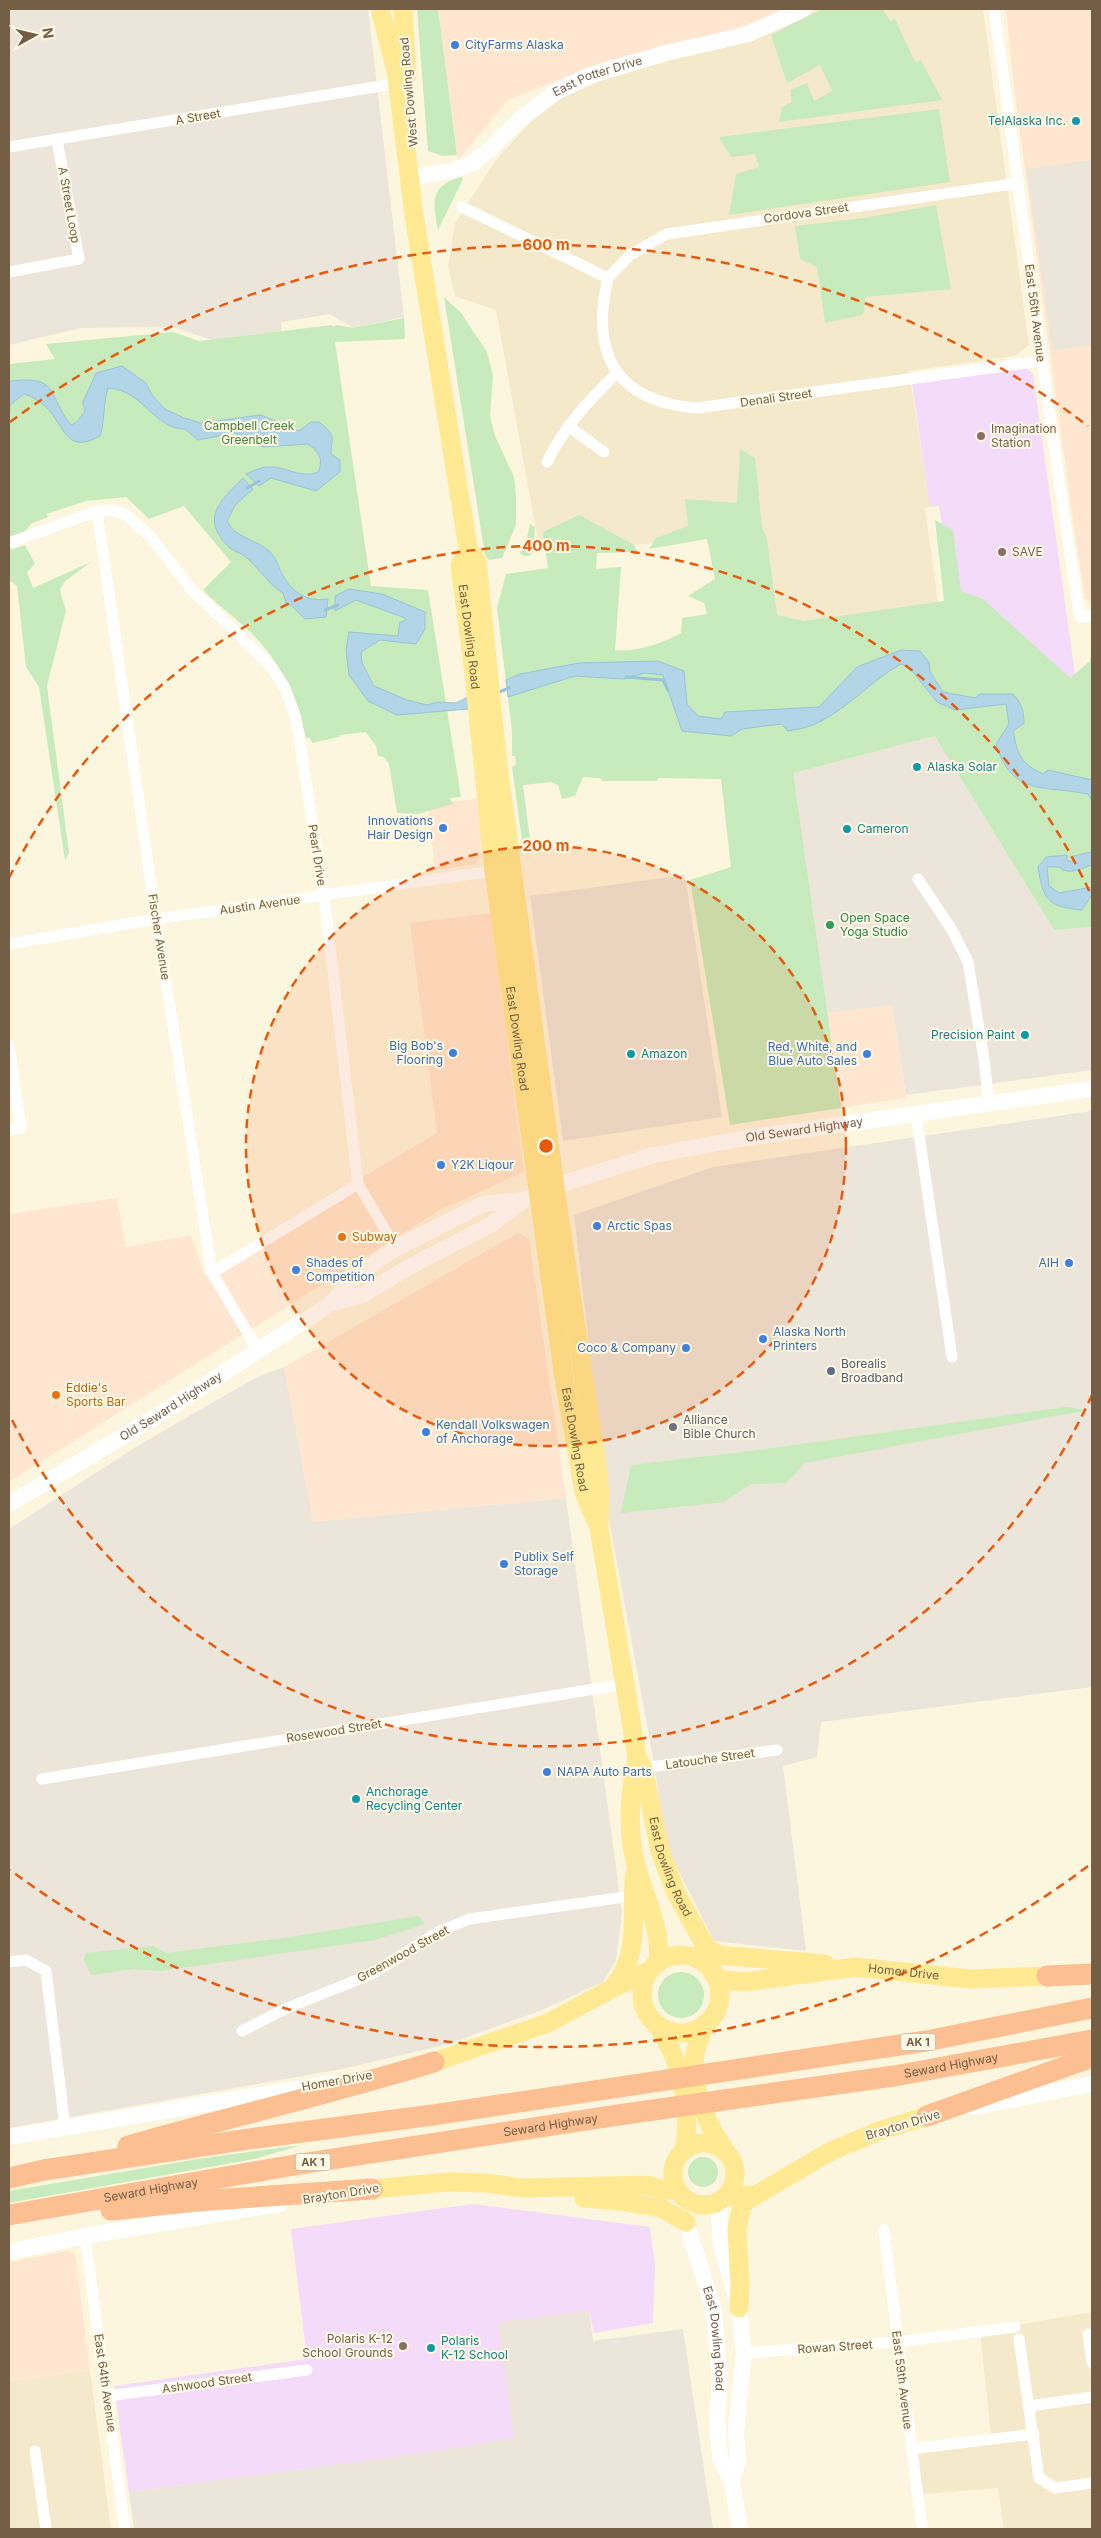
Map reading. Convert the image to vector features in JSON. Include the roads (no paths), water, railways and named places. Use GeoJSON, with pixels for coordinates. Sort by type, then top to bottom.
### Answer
{"type":"FeatureCollection","features":[{"type":"Feature","properties":{"kind":"highway"},"geometry":{"type":"LineString","coordinates":[[1047,1976],[1092,1974]]}},
{"type":"Feature","properties":{"kind":"highway","name":"AK 1"},"geometry":{"type":"LineString","coordinates":[[9,2178],[44,2170],[926,2041],[1092,2008]]}},
{"type":"Feature","properties":{"kind":"highway","name":"Seward Highway"},"geometry":{"type":"LineString","coordinates":[[9,2215],[300,2164],[618,2115],[894,2076],[1092,2040]]}},
{"type":"Feature","properties":{"kind":"highway"},"geometry":{"type":"LineString","coordinates":[[927,2116],[1092,2057]]}},
{"type":"Feature","properties":{"kind":"highway"},"geometry":{"type":"LineString","coordinates":[[44,2170],[434,2062]]}},
{"type":"Feature","properties":{"kind":"highway"},"geometry":{"type":"LineString","coordinates":[[9,2221],[197,2201],[372,2189]]}},
{"type":"Feature","properties":{"kind":"main road","name":"West Dowling Road"},"geometry":{"type":"LineString","coordinates":[[403,9],[416,160],[410,178]]}},
{"type":"Feature","properties":{"kind":"main road","name":"East Potter Drive"},"geometry":{"type":"LineString","coordinates":[[410,178],[454,170],[473,163],[519,120],[556,92],[588,76],[649,58],[749,34],[804,9]]}},
{"type":"Feature","properties":{"kind":"main road","name":"West Dowling Road"},"geometry":{"type":"LineString","coordinates":[[386,10],[387,84],[396,161],[410,178]]}},
{"type":"Feature","properties":{"kind":"main road"},"geometry":{"type":"LineString","coordinates":[[386,10],[404,37]]}},
{"type":"Feature","properties":{"kind":"main road","name":"East Dowling Road"},"geometry":{"type":"LineString","coordinates":[[386,10],[436,358],[468,548],[478,562],[480,663],[539,1193],[597,1464],[600,1490],[599,1528],[640,1763],[660,1851],[677,1895],[706,1947],[714,1976]]}},
{"type":"Feature","properties":{"kind":"main road","name":"Old Seward Highway"},"geometry":{"type":"LineString","coordinates":[[9,1504],[154,1418],[330,1304],[356,1276],[396,1248],[483,1204],[539,1193],[654,1155],[746,1138],[1092,1089]]}},
{"type":"Feature","properties":{"kind":"main road","name":"Old Seward Highway"},"geometry":{"type":"LineString","coordinates":[[330,1304],[365,1294],[414,1264],[492,1224],[539,1193]]}},
{"type":"Feature","properties":{"kind":"main road","name":"East Dowling Road"},"geometry":{"type":"LineString","coordinates":[[640,1763],[633,1776],[630,1815],[636,1866],[660,1941],[653,1967]]}},
{"type":"Feature","properties":{"kind":"main road"},"geometry":{"type":"LineString","coordinates":[[612,1988],[626,1969],[632,1951],[632,1896],[636,1866]]}},
{"type":"Feature","properties":{"kind":"main road"},"geometry":{"type":"LineString","coordinates":[[706,1947],[718,1955],[732,1957],[856,1966]]}},
{"type":"Feature","properties":{"kind":"main road"},"geometry":{"type":"LineString","coordinates":[[684,2150],[688,2132],[680,2073],[668,2041],[644,2007],[642,1995],[643,1983],[653,1967],[675,1956],[694,1958],[704,1964],[714,1976],[719,1995],[718,2005],[706,2023],[697,2043],[694,2061],[697,2087],[704,2114],[716,2137],[731,2159],[735,2178],[724,2198],[710,2205],[699,2206],[679,2194],[672,2173],[674,2164],[684,2150],[692,2145],[709,2143],[725,2151],[731,2159]]}},
{"type":"Feature","properties":{"kind":"main road","name":"Homer Drive"},"geometry":{"type":"LineString","coordinates":[[714,1976],[744,1982],[856,1966],[970,1979],[1047,1976],[1092,1967]]}},
{"type":"Feature","properties":{"kind":"main road","name":"Homer Drive"},"geometry":{"type":"LineString","coordinates":[[9,2138],[371,2076],[434,2062],[548,2023],[653,1967]]}},
{"type":"Feature","properties":{"kind":"main road"},"geometry":{"type":"LineString","coordinates":[[658,2026],[667,2031],[688,2032],[706,2023]]}},
{"type":"Feature","properties":{"kind":"main road","name":"Brayton Drive"},"geometry":{"type":"LineString","coordinates":[[724,2198],[756,2195],[832,2151],[879,2131],[927,2116],[1092,2084]]}},
{"type":"Feature","properties":{"kind":"main road","name":"Brayton Drive"},"geometry":{"type":"LineString","coordinates":[[9,2252],[85,2236],[372,2189],[448,2182],[486,2183],[524,2188],[586,2188],[626,2184],[648,2185],[679,2194]]}},
{"type":"Feature","properties":{"kind":"main road"},"geometry":{"type":"LineString","coordinates":[[524,2188],[576,2198],[620,2201],[661,2208],[686,2222]]}},
{"type":"Feature","properties":{"kind":"main road","name":"East Dowling Road"},"geometry":{"type":"LineString","coordinates":[[679,2194],[714,2310],[720,2380],[717,2421],[720,2458],[732,2482],[740,2529]]}},
{"type":"Feature","properties":{"kind":"main road"},"geometry":{"type":"LineString","coordinates":[[739,2308],[740,2284],[737,2230],[742,2204],[756,2195]]}},
{"type":"Feature","properties":{"kind":"main road","name":"East Dowling Road"},"geometry":{"type":"LineString","coordinates":[[724,2198],[719,2215],[720,2241],[739,2308],[744,2353],[736,2431],[738,2460],[732,2482]]}},
{"type":"Feature","properties":{"kind":"street","name":"East 56th Avenue"},"geometry":{"type":"LineString","coordinates":[[994,9],[1019,183],[1041,361],[1086,617]]}},
{"type":"Feature","properties":{"kind":"street","name":"A Street"},"geometry":{"type":"LineString","coordinates":[[9,147],[387,84]]}},
{"type":"Feature","properties":{"kind":"street","name":"A Street Loop"},"geometry":{"type":"LineString","coordinates":[[9,272],[79,259],[58,140]]}},
{"type":"Feature","properties":{"kind":"street","name":"Cordova Street"},"geometry":{"type":"LineString","coordinates":[[608,278],[630,256],[667,234],[1019,183]]}},
{"type":"Feature","properties":{"kind":"street"},"geometry":{"type":"LineString","coordinates":[[462,207],[608,278]]}},
{"type":"Feature","properties":{"kind":"street","name":"Denali Street"},"geometry":{"type":"LineString","coordinates":[[608,278],[602,304],[602,330],[605,352],[618,373],[637,390],[655,401],[675,406],[697,408],[1041,361]]}},
{"type":"Feature","properties":{"kind":"street"},"geometry":{"type":"LineString","coordinates":[[547,462],[557,440],[568,426],[593,396],[618,373]]}},
{"type":"Feature","properties":{"kind":"street"},"geometry":{"type":"LineString","coordinates":[[568,426],[604,452]]}},
{"type":"Feature","properties":{"kind":"street","name":"Pearl Drive"},"geometry":{"type":"LineString","coordinates":[[97,511],[112,510],[126,514],[150,536],[191,589],[271,666],[285,688],[296,718],[324,896],[358,1184],[396,1248]]}},
{"type":"Feature","properties":{"kind":"street"},"geometry":{"type":"LineString","coordinates":[[9,543],[97,511]]}},
{"type":"Feature","properties":{"kind":"street","name":"Fischer Avenue"},"geometry":{"type":"LineString","coordinates":[[97,511],[156,919],[212,1273],[258,1350]]}},
{"type":"Feature","properties":{"kind":"street","name":"Austin Avenue"},"geometry":{"type":"LineString","coordinates":[[9,944],[156,919],[503,870]]}},
{"type":"Feature","properties":{"kind":"street"},"geometry":{"type":"LineString","coordinates":[[918,879],[952,930],[968,962],[983,1051],[989,1103]]}},
{"type":"Feature","properties":{"kind":"street"},"geometry":{"type":"LineString","coordinates":[[9,1046],[21,1128],[9,1130]]}},
{"type":"Feature","properties":{"kind":"street"},"geometry":{"type":"LineString","coordinates":[[916,1114],[952,1357]]}},
{"type":"Feature","properties":{"kind":"street"},"geometry":{"type":"LineString","coordinates":[[212,1273],[358,1184]]}},
{"type":"Feature","properties":{"kind":"street","name":"Rosewood Street"},"geometry":{"type":"LineString","coordinates":[[42,1779],[626,1684]]}},
{"type":"Feature","properties":{"kind":"street","name":"Latouche Street"},"geometry":{"type":"LineString","coordinates":[[640,1763],[776,1750]]}},
{"type":"Feature","properties":{"kind":"street","name":"Greenwood Street"},"geometry":{"type":"LineString","coordinates":[[242,2031],[287,2008],[372,1974],[440,1931],[469,1919],[632,1896]]}},
{"type":"Feature","properties":{"kind":"street"},"geometry":{"type":"LineString","coordinates":[[9,1962],[26,1960],[46,1972],[65,2127]]}},
{"type":"Feature","properties":{"kind":"street","name":"East 59th Avenue"},"geometry":{"type":"LineString","coordinates":[[884,2230],[922,2529]]}},
{"type":"Feature","properties":{"kind":"street","name":"East 64th Avenue"},"geometry":{"type":"LineString","coordinates":[[85,2236],[125,2529]]}},
{"type":"Feature","properties":{"kind":"street","name":"Rowan Street"},"geometry":{"type":"LineString","coordinates":[[744,2353],[897,2342],[1015,2327]]}},
{"type":"Feature","properties":{"kind":"street"},"geometry":{"type":"LineString","coordinates":[[1088,2334],[1092,2363]]}},
{"type":"Feature","properties":{"kind":"street"},"geometry":{"type":"LineString","coordinates":[[1019,2339],[1039,2478],[1055,2488],[1092,2483]]}},
{"type":"Feature","properties":{"kind":"street","name":"Ashwood Street"},"geometry":{"type":"LineString","coordinates":[[107,2396],[307,2370]]}},
{"type":"Feature","properties":{"kind":"street"},"geometry":{"type":"LineString","coordinates":[[1030,2406],[1092,2397]]}},
{"type":"Feature","properties":{"kind":"street"},"geometry":{"type":"LineString","coordinates":[[911,2449],[1034,2434]]}},
{"type":"Feature","properties":{"kind":"street"},"geometry":{"type":"LineString","coordinates":[[35,2451],[46,2529]]}},
{"type":"Feature","properties":{"kind":"water"},"geometry":{"type":"Polygon","coordinates":[[[122,366],[146,383],[152,395],[165,409],[184,418],[201,423],[261,415],[299,431],[311,422],[319,422],[331,433],[331,454],[340,460],[340,472],[316,491],[271,478],[259,486],[246,474],[267,467],[312,474],[318,472],[320,467],[319,456],[308,444],[263,447],[245,436],[234,433],[198,440],[185,429],[174,427],[156,417],[131,395],[120,390],[108,388],[100,436],[89,441],[80,442],[73,440],[42,403],[24,394],[10,405],[9,421],[9,383],[11,381],[27,380],[45,384],[71,425],[77,422],[85,411],[83,402],[96,373],[122,366]]]}},
{"type":"Feature","properties":{"kind":"water"},"geometry":{"type":"Polygon","coordinates":[[[243,478],[253,489],[235,505],[227,521],[230,527],[270,552],[289,585],[298,593],[309,598],[328,599],[326,617],[305,619],[292,606],[286,603],[283,593],[252,562],[230,548],[221,538],[214,519],[216,511],[227,495],[243,478]]]}},
{"type":"Feature","properties":{"kind":"water"},"geometry":{"type":"Polygon","coordinates":[[[349,589],[382,594],[425,612],[425,629],[416,644],[380,640],[361,652],[362,663],[374,686],[407,700],[427,705],[438,702],[456,703],[468,697],[468,709],[397,715],[368,701],[349,675],[346,650],[349,632],[398,636],[400,622],[405,621],[405,618],[356,600],[335,611],[335,596],[349,589]]]}},
{"type":"Feature","properties":{"kind":"water"},"geometry":{"type":"Polygon","coordinates":[[[901,650],[920,651],[929,662],[930,672],[943,692],[975,698],[980,694],[1013,694],[1023,710],[1024,723],[1013,731],[1021,757],[1029,766],[1043,774],[1048,770],[1092,780],[1092,801],[1088,794],[1032,786],[1021,781],[1011,773],[1003,761],[996,744],[1009,724],[1006,704],[955,710],[937,702],[909,667],[901,664],[890,670],[831,715],[813,725],[788,731],[781,724],[742,729],[731,736],[682,731],[663,675],[645,673],[623,679],[575,676],[508,697],[506,680],[520,674],[579,663],[658,661],[684,671],[687,704],[698,716],[721,719],[725,712],[819,707],[857,667],[901,650]]]}},
{"type":"Feature","properties":{"kind":"water"},"geometry":{"type":"Polygon","coordinates":[[[1092,848],[1092,865],[1071,871],[1063,870],[1059,867],[1047,867],[1049,886],[1059,893],[1092,887],[1092,895],[1082,910],[1055,904],[1045,895],[1038,867],[1046,857],[1067,855],[1067,861],[1072,861],[1074,856],[1091,852],[1092,848]]]}},
{"type":"Feature","properties":{"kind":"waterway"},"geometry":{"type":"LineString","coordinates":[[247,488],[259,481]]}},
{"type":"Feature","properties":{"kind":"waterway"},"geometry":{"type":"LineString","coordinates":[[325,610],[338,605]]}},
{"type":"Feature","properties":{"kind":"waterway"},"geometry":{"type":"LineString","coordinates":[[626,677],[663,680],[668,690]]}},
{"type":"Feature","properties":{"kind":"waterway"},"geometry":{"type":"LineString","coordinates":[[497,693],[509,688]]}},
{"type":"Feature","properties":{"kind":"place","name":"CityFarms Alaska"},"geometry":{"type":"Point","coordinates":[455,45]}},
{"type":"Feature","properties":{"kind":"place","name":"TelAlaska Inc."},"geometry":{"type":"Point","coordinates":[1076,121]}},
{"type":"Feature","properties":{"kind":"place","name":"Imagination Station"},"geometry":{"type":"Point","coordinates":[981,436]}},
{"type":"Feature","properties":{"kind":"place","name":"SAVE"},"geometry":{"type":"Point","coordinates":[1002,552]}},
{"type":"Feature","properties":{"kind":"place","name":"Alaska Solar"},"geometry":{"type":"Point","coordinates":[917,767]}},
{"type":"Feature","properties":{"kind":"place","name":"Innovations Hair Design"},"geometry":{"type":"Point","coordinates":[443,828]}},
{"type":"Feature","properties":{"kind":"place","name":"Cameron"},"geometry":{"type":"Point","coordinates":[847,829]}},
{"type":"Feature","properties":{"kind":"place","name":"Open Space Yoga Studio"},"geometry":{"type":"Point","coordinates":[830,925]}},
{"type":"Feature","properties":{"kind":"place","name":"Precision Paint"},"geometry":{"type":"Point","coordinates":[1025,1035]}},
{"type":"Feature","properties":{"kind":"place","name":"Big Bob's Flooring"},"geometry":{"type":"Point","coordinates":[453,1053]}},
{"type":"Feature","properties":{"kind":"place","name":"Amazon"},"geometry":{"type":"Point","coordinates":[631,1054]}},
{"type":"Feature","properties":{"kind":"place","name":"Red, White, and Blue Auto Sales"},"geometry":{"type":"Point","coordinates":[867,1054]}},
{"type":"Feature","properties":{"kind":"place","name":"Y2K Liqour"},"geometry":{"type":"Point","coordinates":[441,1165]}},
{"type":"Feature","properties":{"kind":"place","name":"Arctic Spas"},"geometry":{"type":"Point","coordinates":[597,1226]}},
{"type":"Feature","properties":{"kind":"place","name":"Subway"},"geometry":{"type":"Point","coordinates":[342,1237]}},
{"type":"Feature","properties":{"kind":"place","name":"AIH"},"geometry":{"type":"Point","coordinates":[1069,1263]}},
{"type":"Feature","properties":{"kind":"place","name":"Shades of Competition"},"geometry":{"type":"Point","coordinates":[296,1270]}},
{"type":"Feature","properties":{"kind":"place","name":"Alaska North Printers"},"geometry":{"type":"Point","coordinates":[763,1339]}},
{"type":"Feature","properties":{"kind":"place","name":"Coco & Company"},"geometry":{"type":"Point","coordinates":[686,1348]}},
{"type":"Feature","properties":{"kind":"place","name":"Borealis Broadband"},"geometry":{"type":"Point","coordinates":[831,1371]}},
{"type":"Feature","properties":{"kind":"place","name":"Eddie's Sports Bar"},"geometry":{"type":"Point","coordinates":[56,1395]}},
{"type":"Feature","properties":{"kind":"place","name":"Alliance Bible Church"},"geometry":{"type":"Point","coordinates":[673,1427]}},
{"type":"Feature","properties":{"kind":"place","name":"Kendall Volkswagen of Anchorage"},"geometry":{"type":"Point","coordinates":[426,1432]}},
{"type":"Feature","properties":{"kind":"place","name":"Publix Self Storage"},"geometry":{"type":"Point","coordinates":[504,1564]}},
{"type":"Feature","properties":{"kind":"place","name":"NAPA Auto Parts"},"geometry":{"type":"Point","coordinates":[547,1772]}},
{"type":"Feature","properties":{"kind":"place","name":"Anchorage Recycling Center"},"geometry":{"type":"Point","coordinates":[356,1799]}},
{"type":"Feature","properties":{"kind":"place","name":"Polaris K-12 School Grounds"},"geometry":{"type":"Point","coordinates":[403,2346]}},
{"type":"Feature","properties":{"kind":"place","name":"Polaris K-12 School"},"geometry":{"type":"Point","coordinates":[431,2348]}},
{"type":"Feature","properties":{"kind":"park label","name":"Campbell Creek Greenbelt"},"geometry":{"type":"Point","coordinates":[249,433]}}]}
